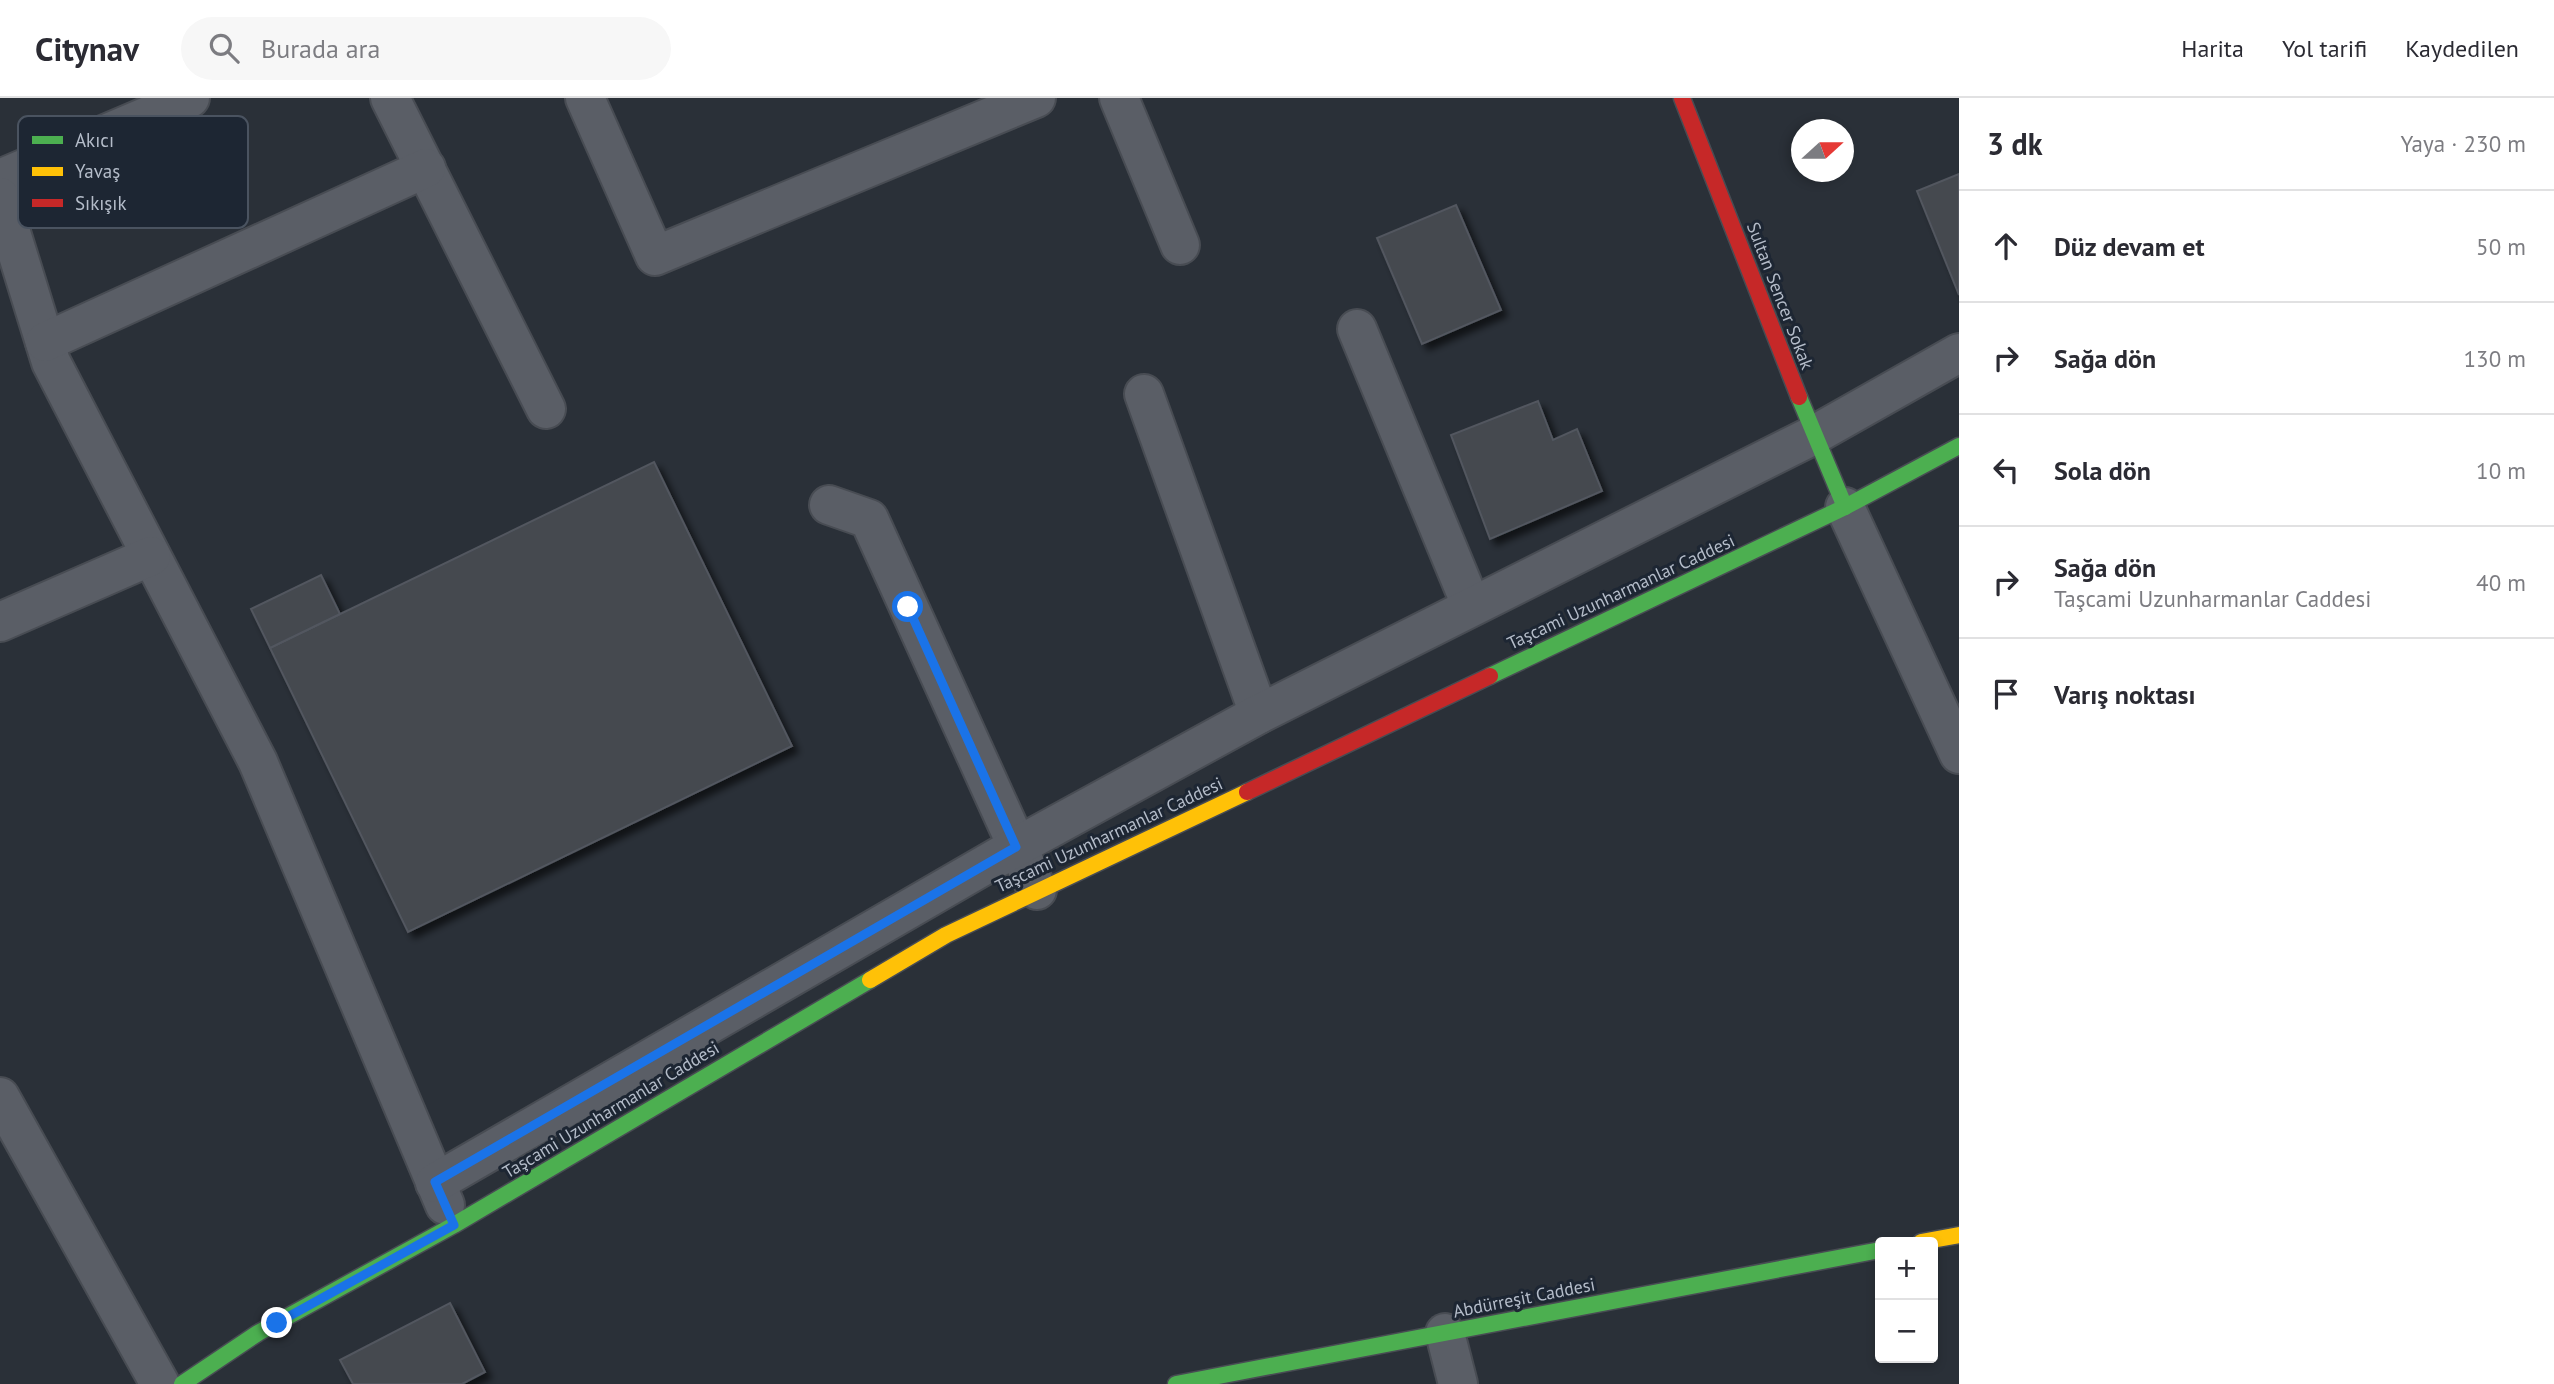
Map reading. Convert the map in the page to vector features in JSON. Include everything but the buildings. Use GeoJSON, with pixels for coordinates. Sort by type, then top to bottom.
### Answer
{"type":"FeatureCollection","features":[{"type":"Feature","properties":{"kind":"main road","name":"Sultan Sencer Sokak"},"geometry":{"type":"LineString","coordinates":[[1682,98],[1814,435],[1845,507]]}},
{"type":"Feature","properties":{"kind":"main road","name":"Taşcami Uzunharmanlar Caddesi"},"geometry":{"type":"LineString","coordinates":[[182,1384],[258,1333],[303,1311],[454,1225],[904,958],[1037,890],[1845,507],[1959,446]]}},
{"type":"Feature","properties":{"kind":"main road"},"geometry":{"type":"LineString","coordinates":[[1938,1239],[1959,1235]]}},
{"type":"Feature","properties":{"kind":"main road","name":"Abdürreşit Caddesi"},"geometry":{"type":"LineString","coordinates":[[1176,1384],[1875,1251]]}},
{"type":"Feature","properties":{"kind":"main road","name":"Taşcami Uzunharmanlar Caddesi"},"geometry":{"type":"LineString","coordinates":[[255,1355],[303,1311]]}},
{"type":"Feature","properties":{"kind":"street"},"geometry":{"type":"LineString","coordinates":[[148,116],[190,98]]}},
{"type":"Feature","properties":{"kind":"street"},"geometry":{"type":"LineString","coordinates":[[390,98],[546,409]]}},
{"type":"Feature","properties":{"kind":"street"},"geometry":{"type":"LineString","coordinates":[[585,98],[655,256],[1036,98]]}},
{"type":"Feature","properties":{"kind":"street"},"geometry":{"type":"LineString","coordinates":[[1119,98],[1180,245]]}},
{"type":"Feature","properties":{"kind":"street"},"geometry":{"type":"LineString","coordinates":[[45,342],[426,168]]}},
{"type":"Feature","properties":{"kind":"street"},"geometry":{"type":"LineString","coordinates":[[0,179],[18,171]]}},
{"type":"Feature","properties":{"kind":"street"},"geometry":{"type":"LineString","coordinates":[[0,197],[51,362],[258,762],[454,1225]]}},
{"type":"Feature","properties":{"kind":"street"},"geometry":{"type":"LineString","coordinates":[[1357,329],[1471,605]]}},
{"type":"Feature","properties":{"kind":"street"},"geometry":{"type":"LineString","coordinates":[[435,1182],[1016,847],[1259,714],[1471,605],[1814,435],[1959,353]]}},
{"type":"Feature","properties":{"kind":"street"},"geometry":{"type":"LineString","coordinates":[[1144,394],[1259,714]]}},
{"type":"Feature","properties":{"kind":"street"},"geometry":{"type":"LineString","coordinates":[[829,505],[869,519],[1037,890]]}},
{"type":"Feature","properties":{"kind":"street"},"geometry":{"type":"LineString","coordinates":[[1845,507],[1959,754]]}},
{"type":"Feature","properties":{"kind":"street"},"geometry":{"type":"LineString","coordinates":[[0,622],[151,556]]}},
{"type":"Feature","properties":{"kind":"street"},"geometry":{"type":"LineString","coordinates":[[0,1097],[160,1384]]}},
{"type":"Feature","properties":{"kind":"street"},"geometry":{"type":"LineString","coordinates":[[1445,1333],[1458,1384]]}},
{"type":"Feature","properties":{"kind":"traffic: fast"},"geometry":{"type":"LineString","coordinates":[[1799,397],[1845,507]]}},
{"type":"Feature","properties":{"kind":"traffic: fast"},"geometry":{"type":"LineString","coordinates":[[1490,676],[1845,507],[1959,446]]}},
{"type":"Feature","properties":{"kind":"traffic: fast"},"geometry":{"type":"LineString","coordinates":[[182,1384],[258,1333],[454,1225],[870,980]]}},
{"type":"Feature","properties":{"kind":"traffic: fast"},"geometry":{"type":"LineString","coordinates":[[1176,1384],[1875,1251]]}},
{"type":"Feature","properties":{"kind":"traffic: slow"},"geometry":{"type":"LineString","coordinates":[[870,980],[946,935],[1247,792]]}},
{"type":"Feature","properties":{"kind":"traffic: slow"},"geometry":{"type":"LineString","coordinates":[[1938,1239],[1959,1235]]}},
{"type":"Feature","properties":{"kind":"traffic: jam"},"geometry":{"type":"LineString","coordinates":[[1682,98],[1799,397]]}},
{"type":"Feature","properties":{"kind":"traffic: jam"},"geometry":{"type":"LineString","coordinates":[[1247,792],[1490,676]]}},
{"type":"Feature","properties":{"kind":"route"},"geometry":{"type":"LineString","coordinates":[[277,1323],[454,1225],[435,1182],[1016,847],[908,607]]}}]}
